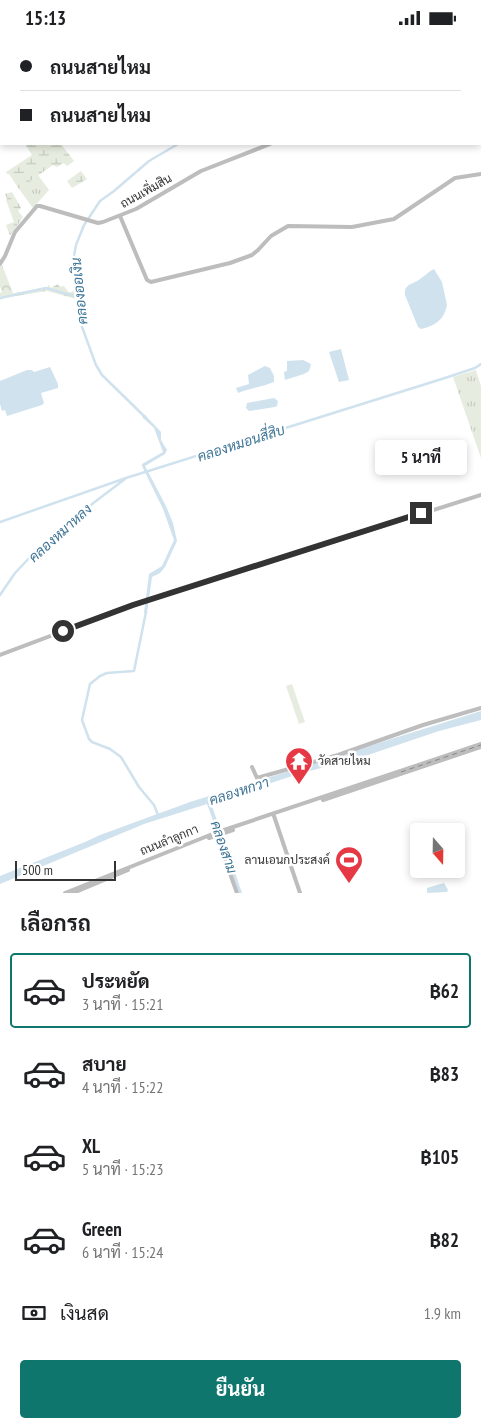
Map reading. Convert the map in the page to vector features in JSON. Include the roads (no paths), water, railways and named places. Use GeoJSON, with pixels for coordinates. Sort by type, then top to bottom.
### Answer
{"type":"FeatureCollection","features":[{"type":"Feature","properties":{"kind":"street","name":"ถนนเพิ่มสิน"},"geometry":{"type":"LineString","coordinates":[[0,264],[6,256],[15,232],[37,206],[98,223],[136,209],[201,171],[267,145]]}},
{"type":"Feature","properties":{"kind":"street"},"geometry":{"type":"LineString","coordinates":[[120,216],[147,280],[151,282],[230,263],[252,255],[271,236],[288,226],[352,227],[392,220],[456,178],[481,174]]}},
{"type":"Feature","properties":{"kind":"street"},"geometry":{"type":"LineString","coordinates":[[0,655],[150,599],[481,495]]}},
{"type":"Feature","properties":{"kind":"street"},"geometry":{"type":"LineString","coordinates":[[253,766],[257,778],[338,755],[423,725],[481,708]]}},
{"type":"Feature","properties":{"kind":"street","name":"ถนนลำลูกกา"},"geometry":{"type":"LineString","coordinates":[[65,893],[223,832],[481,745]]}},
{"type":"Feature","properties":{"kind":"street","name":"ถนนลำลูกกา"},"geometry":{"type":"LineString","coordinates":[[223,832],[305,804]]}},
{"type":"Feature","properties":{"kind":"street"},"geometry":{"type":"LineString","coordinates":[[274,816],[300,893]]}},
{"type":"Feature","properties":{"kind":"street"},"geometry":{"type":"LineString","coordinates":[[215,835],[237,893]]}},
{"type":"Feature","properties":{"kind":"street","name":"ถนนลำลูกกา"},"geometry":{"type":"LineString","coordinates":[[73,893],[93,883]]}},
{"type":"Feature","properties":{"kind":"water"},"geometry":{"type":"Polygon","coordinates":[[[434,269],[442,282],[447,305],[446,310],[438,321],[431,326],[421,329],[418,327],[405,295],[405,289],[434,269]]]}},
{"type":"Feature","properties":{"kind":"water"},"geometry":{"type":"Polygon","coordinates":[[[341,349],[349,380],[339,382],[329,352],[341,349]]]}},
{"type":"Feature","properties":{"kind":"water"},"geometry":{"type":"Polygon","coordinates":[[[303,360],[311,364],[309,371],[285,380],[284,372],[287,371],[287,361],[303,360]]]}},
{"type":"Feature","properties":{"kind":"water"},"geometry":{"type":"Polygon","coordinates":[[[265,366],[270,368],[274,376],[274,382],[238,393],[236,388],[249,384],[248,375],[265,366]]]}},
{"type":"Feature","properties":{"kind":"water"},"geometry":{"type":"Polygon","coordinates":[[[50,367],[58,388],[41,393],[44,403],[42,405],[7,416],[5,410],[2,411],[0,404],[0,381],[27,370],[34,372],[50,367]]]}},
{"type":"Feature","properties":{"kind":"water"},"geometry":{"type":"Polygon","coordinates":[[[274,398],[278,401],[275,407],[249,411],[246,408],[247,403],[274,398]]]}},
{"type":"Feature","properties":{"kind":"water"},"geometry":{"type":"Polygon","coordinates":[[[145,415],[161,432],[161,440],[167,450],[165,454],[145,466],[166,506],[173,523],[177,541],[165,567],[160,573],[152,577],[147,613],[144,613],[149,574],[162,566],[174,540],[163,509],[142,466],[142,464],[163,452],[154,428],[142,417],[145,415]]]}},
{"type":"Feature","properties":{"kind":"water"},"geometry":{"type":"Polygon","coordinates":[[[481,711],[481,720],[292,776],[211,803],[242,893],[239,893],[207,804],[144,824],[0,884],[0,876],[100,835],[190,802],[481,711]]]}},
{"type":"Feature","properties":{"kind":"water"},"geometry":{"type":"Polygon","coordinates":[[[444,883],[448,890],[447,892],[427,893],[427,888],[444,883]]]}},
{"type":"Feature","properties":{"kind":"waterway","name":"คลองออเงิน"},"geometry":{"type":"LineString","coordinates":[[145,417],[102,375],[96,365],[82,327],[75,282],[74,256],[84,225],[100,201],[149,161],[176,145]]}},
{"type":"Feature","properties":{"kind":"waterway"},"geometry":{"type":"LineString","coordinates":[[0,298],[46,288],[77,297]]}},
{"type":"Feature","properties":{"kind":"waterway","name":"คลองหมอนสี่สิบ"},"geometry":{"type":"LineString","coordinates":[[0,522],[126,478],[445,378],[475,368],[481,364]]}},
{"type":"Feature","properties":{"kind":"waterway","name":"คลองหมาหลง"},"geometry":{"type":"LineString","coordinates":[[0,595],[15,573],[34,553],[58,535],[75,517],[125,479]]}},
{"type":"Feature","properties":{"kind":"waterway"},"geometry":{"type":"LineString","coordinates":[[146,612],[134,671],[107,673],[90,684],[82,720],[92,742],[110,749],[121,757],[139,787],[154,805],[158,815]]}},
{"type":"Feature","properties":{"kind":"railway"},"geometry":{"type":"LineString","coordinates":[[401,772],[481,745]]}},
{"type":"Feature","properties":{"kind":"place","name":"วัดสายไหม"},"geometry":{"type":"Point","coordinates":[299,785]}},
{"type":"Feature","properties":{"kind":"place","name":"ลานเอนกประสงค์"},"geometry":{"type":"Point","coordinates":[349,884]}},
{"type":"Feature","properties":{"kind":"water label","name":"คลองหกวา"},"geometry":{"type":"Point","coordinates":[239,791]}},
{"type":"Feature","properties":{"kind":"water label","name":"คลองสาม"},"geometry":{"type":"Point","coordinates":[224,847]}}]}
